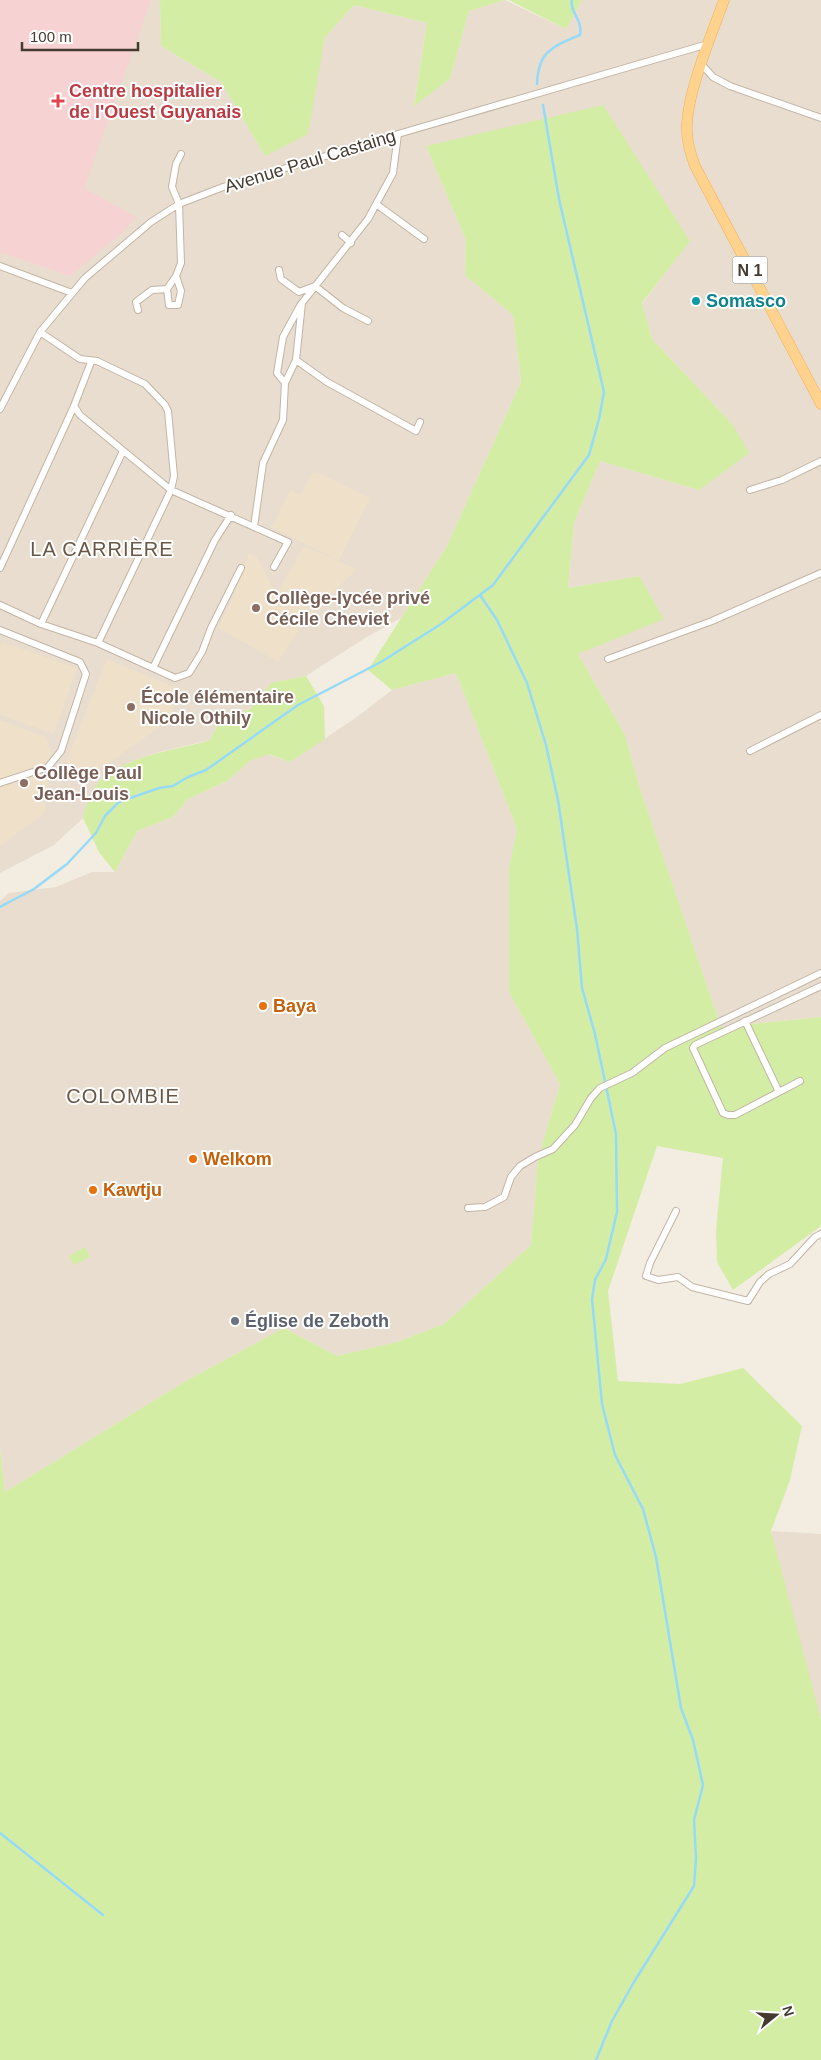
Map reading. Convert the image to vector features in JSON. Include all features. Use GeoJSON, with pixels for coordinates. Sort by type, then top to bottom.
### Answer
{"type":"FeatureCollection","features":[{"type":"Feature","properties":{"kind":"main road","name":"N 1"},"geometry":{"type":"LineString","coordinates":[[724,0],[708,44],[688,116],[687,134],[691,156],[821,404]]}},
{"type":"Feature","properties":{"kind":"street","name":"Avenue Paul Castaing"},"geometry":{"type":"LineString","coordinates":[[0,409],[40,332],[85,278],[122,246],[179,204],[222,187],[708,44]]}},
{"type":"Feature","properties":{"kind":"street"},"geometry":{"type":"LineString","coordinates":[[702,65],[713,77],[730,86],[821,118]]}},
{"type":"Feature","properties":{"kind":"street"},"geometry":{"type":"LineString","coordinates":[[286,383],[277,373],[283,337],[302,303],[351,243],[376,204],[393,173],[398,134]]}},
{"type":"Feature","properties":{"kind":"street"},"geometry":{"type":"LineString","coordinates":[[176,276],[180,291],[178,305],[169,305],[167,289],[176,276],[181,262],[179,204],[172,187],[176,164],[181,154]]}},
{"type":"Feature","properties":{"kind":"street"},"geometry":{"type":"LineString","coordinates":[[376,204],[424,239]]}},
{"type":"Feature","properties":{"kind":"street"},"geometry":{"type":"LineString","coordinates":[[342,235],[351,243]]}},
{"type":"Feature","properties":{"kind":"street"},"geometry":{"type":"LineString","coordinates":[[0,266],[72,293]]}},
{"type":"Feature","properties":{"kind":"street"},"geometry":{"type":"LineString","coordinates":[[279,270],[281,279],[299,292],[315,286]]}},
{"type":"Feature","properties":{"kind":"street"},"geometry":{"type":"LineString","coordinates":[[315,286],[343,308],[368,321]]}},
{"type":"Feature","properties":{"kind":"street"},"geometry":{"type":"LineString","coordinates":[[138,310],[136,302],[152,290],[167,289]]}},
{"type":"Feature","properties":{"kind":"street"},"geometry":{"type":"LineString","coordinates":[[254,527],[264,463],[284,415],[286,383],[296,360],[302,303]]}},
{"type":"Feature","properties":{"kind":"street"},"geometry":{"type":"LineString","coordinates":[[40,332],[80,359],[97,362],[140,381],[165,404],[171,434],[174,476],[171,490],[98,643]]}},
{"type":"Feature","properties":{"kind":"street"},"geometry":{"type":"LineString","coordinates":[[296,360],[327,382],[416,431],[420,422]]}},
{"type":"Feature","properties":{"kind":"street"},"geometry":{"type":"LineString","coordinates":[[0,568],[74,406],[91,362]]}},
{"type":"Feature","properties":{"kind":"street"},"geometry":{"type":"LineString","coordinates":[[74,406],[83,418],[171,490],[231,515],[288,542],[274,567]]}},
{"type":"Feature","properties":{"kind":"street"},"geometry":{"type":"LineString","coordinates":[[41,624],[123,451]]}},
{"type":"Feature","properties":{"kind":"street"},"geometry":{"type":"LineString","coordinates":[[750,490],[782,480],[821,461]]}},
{"type":"Feature","properties":{"kind":"street"},"geometry":{"type":"LineString","coordinates":[[153,668],[215,540],[231,515]]}},
{"type":"Feature","properties":{"kind":"street"},"geometry":{"type":"LineString","coordinates":[[0,605],[41,624],[98,643],[175,678],[190,673],[202,652],[211,628],[241,568]]}},
{"type":"Feature","properties":{"kind":"street"},"geometry":{"type":"LineString","coordinates":[[608,659],[712,621],[821,573]]}},
{"type":"Feature","properties":{"kind":"street"},"geometry":{"type":"LineString","coordinates":[[0,630],[80,662],[86,674],[61,750],[48,768],[0,784]]}},
{"type":"Feature","properties":{"kind":"street"},"geometry":{"type":"LineString","coordinates":[[750,751],[821,715]]}},
{"type":"Feature","properties":{"kind":"street"},"geometry":{"type":"LineString","coordinates":[[468,1208],[485,1207],[504,1197],[511,1177],[520,1166],[553,1149],[576,1125],[591,1098],[600,1088],[632,1073],[665,1048],[821,973]]}},
{"type":"Feature","properties":{"kind":"street"},"geometry":{"type":"LineString","coordinates":[[800,1081],[735,1115],[728,1116],[723,1113],[693,1048],[694,1045],[821,986]]}},
{"type":"Feature","properties":{"kind":"street"},"geometry":{"type":"LineString","coordinates":[[744,1021],[779,1092]]}},
{"type":"Feature","properties":{"kind":"street"},"geometry":{"type":"LineString","coordinates":[[676,1211],[650,1263],[646,1276],[658,1280],[678,1277],[692,1287],[748,1302],[760,1282],[769,1274],[790,1264],[815,1237],[821,1234]]}},
{"type":"Feature","properties":{"kind":"shaded area"},"geometry":{"type":"Polygon","coordinates":[[[0,0],[160,0],[161,46],[221,82],[265,156],[317,79],[325,37],[354,5],[427,23],[414,105],[450,79],[469,11],[505,0],[566,29],[582,0],[821,0],[821,1017],[721,1027],[640,789],[625,735],[578,654],[639,576],[568,588],[574,523],[600,461],[699,490],[733,425],[652,339],[642,304],[689,241],[500,130],[426,146],[466,240],[465,275],[513,315],[521,382],[447,546],[401,618],[365,638],[306,676],[271,683],[251,708],[218,724],[210,740],[159,752],[130,762],[115,771],[100,781],[88,801],[83,818],[54,845],[0,873],[0,0]]]}},
{"type":"Feature","properties":{"kind":"shaded area","name":"Centre hospitalier de l'Ouest Guyanais"},"geometry":{"type":"Polygon","coordinates":[[[0,0],[151,0],[84,188],[136,217],[123,232],[70,276],[0,252],[0,0]]]}},
{"type":"Feature","properties":{"kind":"shaded area"},"geometry":{"type":"Polygon","coordinates":[[[319,473],[370,498],[339,561],[272,527],[290,490],[301,495],[311,474],[319,473]]]}},
{"type":"Feature","properties":{"kind":"shaded area"},"geometry":{"type":"Polygon","coordinates":[[[304,546],[357,569],[305,620],[278,662],[218,628],[229,606],[249,553],[257,557],[276,594],[304,546]]]}},
{"type":"Feature","properties":{"kind":"shaded area"},"geometry":{"type":"Polygon","coordinates":[[[2,642],[77,668],[54,734],[0,715],[0,648],[2,642]]]}},
{"type":"Feature","properties":{"kind":"shaded area","name":"École élémentaire Nicole Othily"},"geometry":{"type":"Polygon","coordinates":[[[107,659],[182,690],[166,723],[93,774],[83,775],[66,762],[107,659]]]}},
{"type":"Feature","properties":{"kind":"shaded area"},"geometry":{"type":"Polygon","coordinates":[[[456,673],[517,829],[509,868],[509,992],[560,1084],[538,1159],[531,1245],[444,1324],[397,1342],[337,1356],[284,1328],[184,1382],[5,1492],[0,1448],[0,901],[9,893],[56,887],[92,872],[115,872],[137,831],[173,817],[188,799],[227,781],[250,761],[268,754],[290,762],[357,717],[392,690],[456,673]]]}},
{"type":"Feature","properties":{"kind":"shaded area","name":"Collège Paul Jean-Louis"},"geometry":{"type":"Polygon","coordinates":[[[0,720],[46,737],[51,753],[45,813],[0,846],[0,720]]]}},
{"type":"Feature","properties":{"kind":"shaded area"},"geometry":{"type":"Polygon","coordinates":[[[771,1531],[821,1534],[821,1719],[803,1656],[771,1531]]]}},
{"type":"Feature","properties":{"kind":"green space"},"geometry":{"type":"Polygon","coordinates":[[[160,0],[505,0],[469,11],[450,79],[414,106],[427,23],[354,5],[325,37],[308,134],[265,156],[221,82],[161,46],[160,0]]]}},
{"type":"Feature","properties":{"kind":"green space"},"geometry":{"type":"Polygon","coordinates":[[[509,0],[582,0],[566,29],[509,0]]]}},
{"type":"Feature","properties":{"kind":"green space"},"geometry":{"type":"Polygon","coordinates":[[[603,105],[690,241],[642,303],[652,339],[733,425],[749,453],[699,490],[600,461],[574,523],[568,588],[639,576],[664,619],[578,654],[625,735],[640,789],[721,1027],[821,1017],[821,1226],[733,1290],[717,1262],[716,1230],[723,1158],[657,1146],[608,1291],[618,1381],[680,1384],[743,1368],[802,1426],[790,1480],[771,1531],[821,1719],[821,2060],[0,2060],[0,1448],[5,1492],[184,1382],[284,1328],[337,1356],[397,1342],[444,1324],[531,1245],[538,1159],[560,1084],[509,992],[509,868],[517,829],[456,673],[392,690],[368,670],[447,546],[521,382],[513,315],[465,275],[466,240],[426,146],[603,105]]]}},
{"type":"Feature","properties":{"kind":"green space"},"geometry":{"type":"Polygon","coordinates":[[[306,676],[324,706],[325,739],[290,762],[269,754],[250,761],[227,781],[188,799],[173,817],[137,831],[115,872],[99,852],[83,818],[87,803],[97,784],[113,771],[126,764],[153,754],[210,740],[218,724],[251,708],[271,683],[306,676]]]}},
{"type":"Feature","properties":{"kind":"green space"},"geometry":{"type":"Polygon","coordinates":[[[85,1247],[90,1257],[74,1265],[69,1256],[85,1247]]]}},
{"type":"Feature","properties":{"kind":"waterway"},"geometry":{"type":"LineString","coordinates":[[537,84],[540,64],[548,52],[554,47],[580,35],[580,24],[572,8],[572,0]]}},
{"type":"Feature","properties":{"kind":"waterway"},"geometry":{"type":"LineString","coordinates":[[0,907],[34,889],[67,864],[96,833],[105,816],[119,802],[159,788],[173,786],[188,777],[206,770],[298,705],[381,662],[441,624],[493,585],[589,455],[604,392],[559,199],[543,105]]}},
{"type":"Feature","properties":{"kind":"waterway"},"geometry":{"type":"LineString","coordinates":[[480,595],[497,620],[527,683],[546,745],[558,800],[577,929],[582,988],[595,1034],[616,1134],[617,1212],[606,1259],[595,1280],[592,1299],[602,1404],[615,1455],[643,1509],[656,1557],[681,1708],[693,1740],[703,1785],[694,1820],[696,1858],[694,1886],[612,2021],[596,2060]]}},
{"type":"Feature","properties":{"kind":"waterway"},"geometry":{"type":"LineString","coordinates":[[0,1833],[103,1915]]}},
{"type":"Feature","properties":{"kind":"place","name":"Centre hospitalier de l'Ouest Guyanais"},"geometry":{"type":"Point","coordinates":[58,101]}},
{"type":"Feature","properties":{"kind":"place","name":"Somasco"},"geometry":{"type":"Point","coordinates":[696,301]}},
{"type":"Feature","properties":{"kind":"place","name":"Collège-lycée privé Cécile Cheviet"},"geometry":{"type":"Point","coordinates":[256,608]}},
{"type":"Feature","properties":{"kind":"place","name":"École élémentaire Nicole Othily"},"geometry":{"type":"Point","coordinates":[131,707]}},
{"type":"Feature","properties":{"kind":"place","name":"Collège Paul Jean-Louis"},"geometry":{"type":"Point","coordinates":[24,783]}},
{"type":"Feature","properties":{"kind":"place","name":"Baya"},"geometry":{"type":"Point","coordinates":[263,1006]}},
{"type":"Feature","properties":{"kind":"place","name":"Welkom"},"geometry":{"type":"Point","coordinates":[193,1159]}},
{"type":"Feature","properties":{"kind":"place","name":"Kawtju"},"geometry":{"type":"Point","coordinates":[93,1190]}},
{"type":"Feature","properties":{"kind":"place","name":"Église de Zeboth"},"geometry":{"type":"Point","coordinates":[235,1321]}},
{"type":"Feature","properties":{"kind":"district","name":"LA CARRIÈRE"},"geometry":{"type":"Point","coordinates":[102,549]}},
{"type":"Feature","properties":{"kind":"district","name":"COLOMBIE"},"geometry":{"type":"Point","coordinates":[123,1096]}}]}
